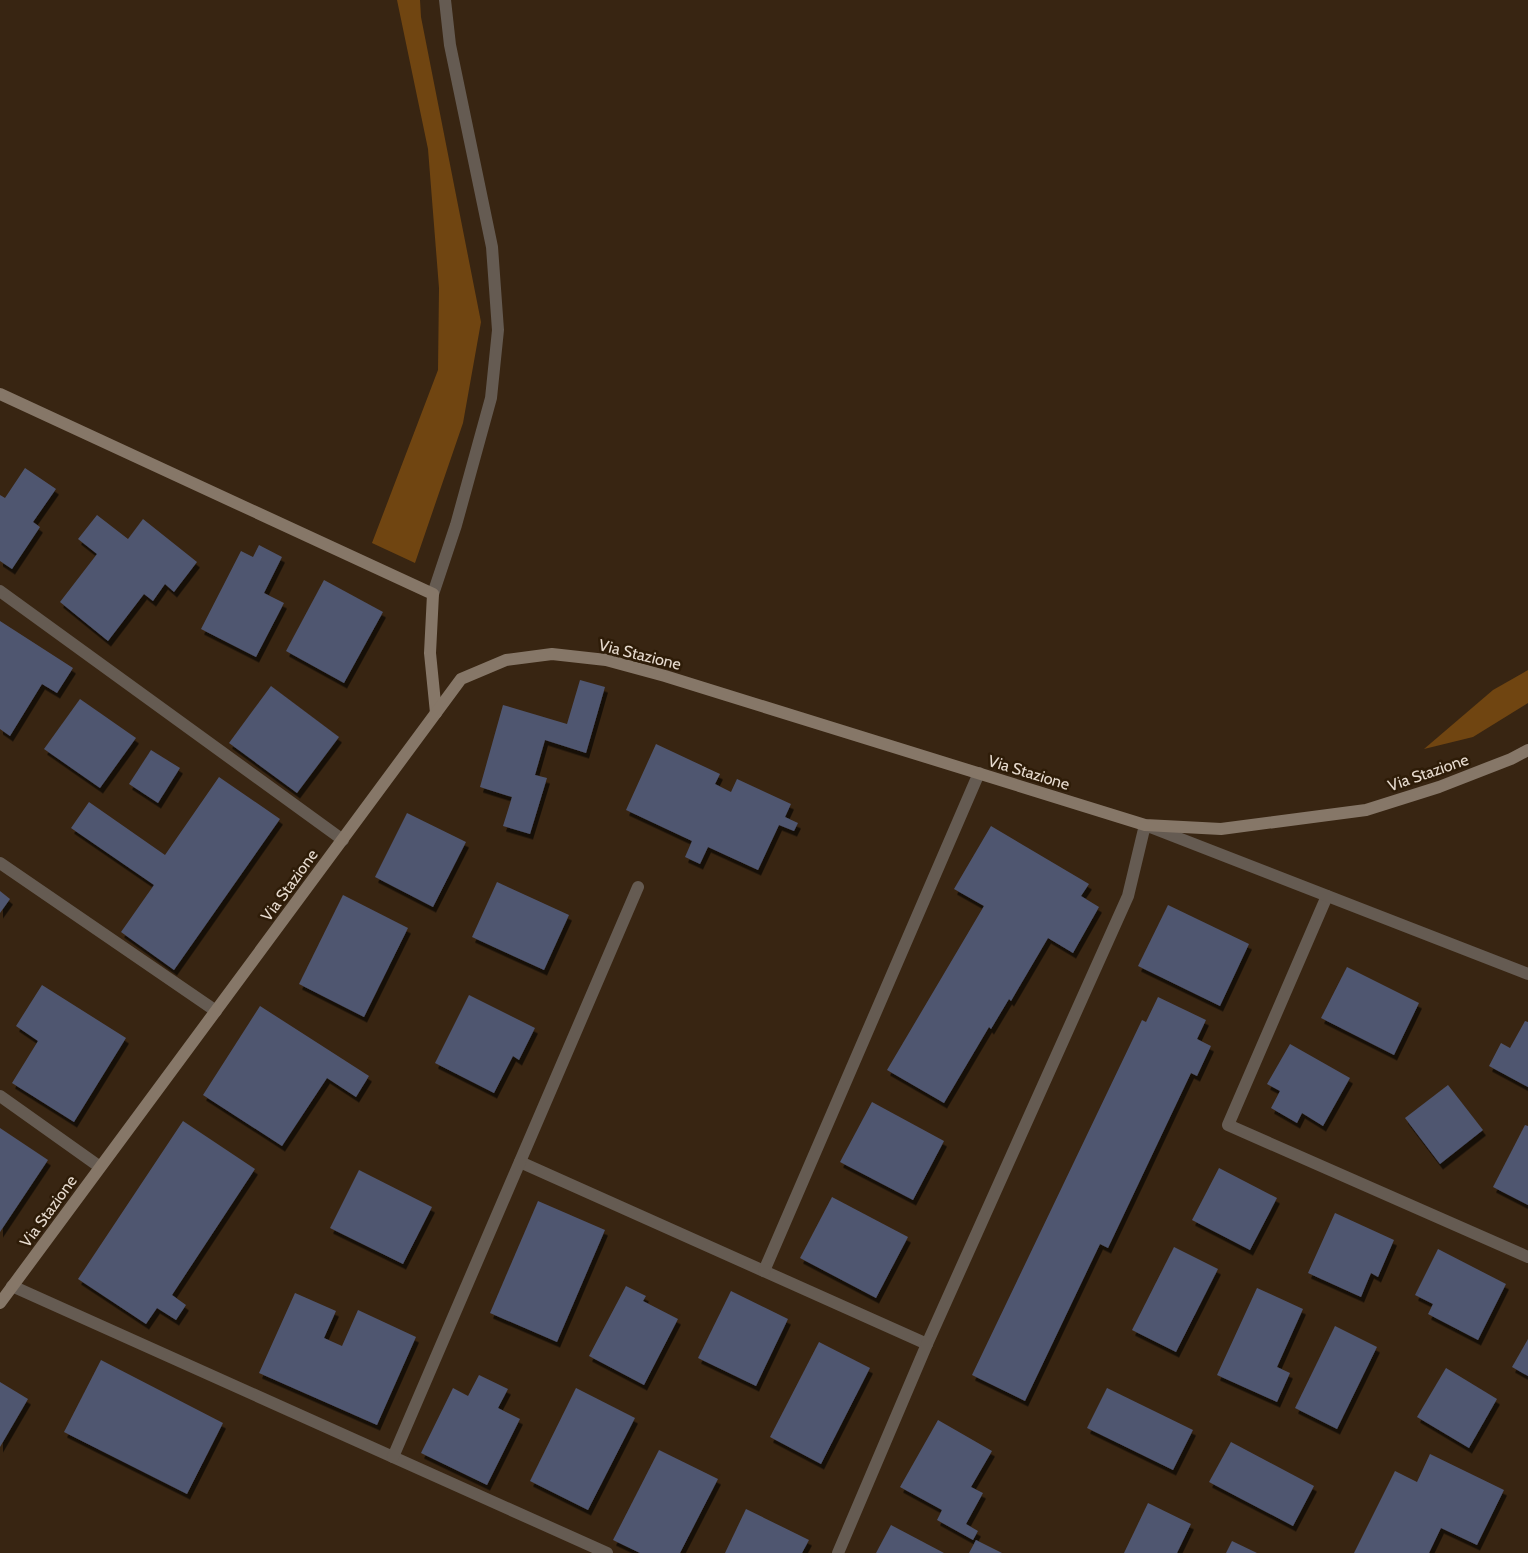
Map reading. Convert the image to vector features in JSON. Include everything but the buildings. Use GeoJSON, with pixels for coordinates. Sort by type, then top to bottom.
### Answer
{"type":"FeatureCollection","features":[{"type":"Feature","properties":{"kind":"street"},"geometry":{"type":"LineString","coordinates":[[436,713],[430,654],[433,594],[456,525],[492,398],[498,330],[492,248],[450,45],[445,0]]}},
{"type":"Feature","properties":{"kind":"street"},"geometry":{"type":"LineString","coordinates":[[0,394],[433,594]]}},
{"type":"Feature","properties":{"kind":"street"},"geometry":{"type":"LineString","coordinates":[[0,591],[343,840]]}},
{"type":"Feature","properties":{"kind":"street","name":"Via Stazione"},"geometry":{"type":"LineString","coordinates":[[0,1303],[461,678],[506,660],[552,654],[606,660],[665,676],[1146,825],[1221,829],[1366,810],[1439,787],[1528,750]]}},
{"type":"Feature","properties":{"kind":"street"},"geometry":{"type":"LineString","coordinates":[[764,1272],[979,773]]}},
{"type":"Feature","properties":{"kind":"street"},"geometry":{"type":"LineString","coordinates":[[838,1553],[927,1344],[1128,896],[1146,825],[1528,974]]}},
{"type":"Feature","properties":{"kind":"street"},"geometry":{"type":"LineString","coordinates":[[0,863],[216,1011]]}},
{"type":"Feature","properties":{"kind":"street"},"geometry":{"type":"LineString","coordinates":[[393,1457],[638,888]]}},
{"type":"Feature","properties":{"kind":"street"},"geometry":{"type":"LineString","coordinates":[[1327,896],[1228,1125],[1528,1257]]}},
{"type":"Feature","properties":{"kind":"street"},"geometry":{"type":"LineString","coordinates":[[0,1096],[100,1167]]}},
{"type":"Feature","properties":{"kind":"street"},"geometry":{"type":"LineString","coordinates":[[520,1162],[927,1344]]}},
{"type":"Feature","properties":{"kind":"street"},"geometry":{"type":"LineString","coordinates":[[12,1286],[607,1553]]}},
{"type":"Feature","properties":{"kind":"shaded area"},"geometry":{"type":"Polygon","coordinates":[[[397,0],[420,0],[421,17],[481,322],[463,423],[415,563],[372,543],[438,370],[439,288],[428,149],[397,0]]]}},
{"type":"Feature","properties":{"kind":"shaded area"},"geometry":{"type":"Polygon","coordinates":[[[1528,670],[1528,703],[1473,737],[1424,749],[1493,690],[1528,670]]]}}]}
